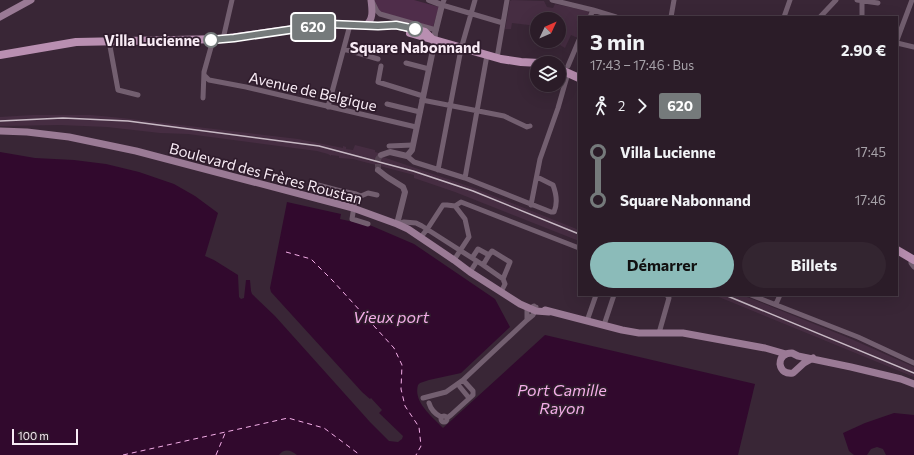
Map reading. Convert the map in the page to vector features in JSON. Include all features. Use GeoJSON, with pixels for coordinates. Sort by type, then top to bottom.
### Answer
{"type":"FeatureCollection","features":[{"type":"Feature","properties":{"kind":"main road"},"geometry":{"type":"LineString","coordinates":[[0,17],[31,0]]}},
{"type":"Feature","properties":{"kind":"main road"},"geometry":{"type":"LineString","coordinates":[[366,25],[370,22],[372,0]]}},
{"type":"Feature","properties":{"kind":"main road"},"geometry":{"type":"LineString","coordinates":[[372,13],[381,26]]}},
{"type":"Feature","properties":{"kind":"main road"},"geometry":{"type":"LineString","coordinates":[[0,55],[76,42],[213,40],[330,24],[381,26],[396,25],[425,32],[434,41],[461,49],[497,58],[530,62]]}},
{"type":"Feature","properties":{"kind":"main road"},"geometry":{"type":"LineString","coordinates":[[568,70],[578,77]]}},
{"type":"Feature","properties":{"kind":"main road","name":"Boulevard des Frères Roustan"},"geometry":{"type":"LineString","coordinates":[[0,131],[62,136],[123,148],[353,208],[397,224],[421,237],[470,272],[514,300],[533,310],[549,312],[639,333],[682,334],[776,350],[784,355]]}},
{"type":"Feature","properties":{"kind":"main road"},"geometry":{"type":"LineString","coordinates":[[898,251],[913,262]]}},
{"type":"Feature","properties":{"kind":"main road","name":"Boulevard des Frères Roustan"},"geometry":{"type":"LineString","coordinates":[[503,293],[533,310]]}},
{"type":"Feature","properties":{"kind":"main road"},"geometry":{"type":"LineString","coordinates":[[813,358],[804,363],[793,373],[784,372],[780,364],[784,355],[792,353],[798,356],[813,358],[858,368],[914,384]]}},
{"type":"Feature","properties":{"kind":"main road"},"geometry":{"type":"LineString","coordinates":[[798,356],[800,362],[799,368]]}},
{"type":"Feature","properties":{"kind":"street"},"geometry":{"type":"LineString","coordinates":[[223,39],[232,0]]}},
{"type":"Feature","properties":{"kind":"street"},"geometry":{"type":"LineString","coordinates":[[372,0],[380,14],[436,30]]}},
{"type":"Feature","properties":{"kind":"street"},"geometry":{"type":"LineString","coordinates":[[429,0],[443,2],[471,14],[503,23]]}},
{"type":"Feature","properties":{"kind":"street"},"geometry":{"type":"LineString","coordinates":[[438,170],[461,49],[475,0]]}},
{"type":"Feature","properties":{"kind":"street"},"geometry":{"type":"LineString","coordinates":[[497,58],[507,0]]}},
{"type":"Feature","properties":{"kind":"street"},"geometry":{"type":"LineString","coordinates":[[552,0],[613,16]]}},
{"type":"Feature","properties":{"kind":"street"},"geometry":{"type":"LineString","coordinates":[[671,16],[674,0]]}},
{"type":"Feature","properties":{"kind":"street"},"geometry":{"type":"LineString","coordinates":[[784,16],[790,0]]}},
{"type":"Feature","properties":{"kind":"street"},"geometry":{"type":"LineString","coordinates":[[821,16],[836,0]]}},
{"type":"Feature","properties":{"kind":"street"},"geometry":{"type":"LineString","coordinates":[[898,38],[912,0]]}},
{"type":"Feature","properties":{"kind":"street"},"geometry":{"type":"LineString","coordinates":[[862,16],[859,1],[878,4]]}},
{"type":"Feature","properties":{"kind":"street"},"geometry":{"type":"LineString","coordinates":[[407,156],[412,148],[443,2]]}},
{"type":"Feature","properties":{"kind":"street"},"geometry":{"type":"LineString","coordinates":[[591,16],[594,10]]}},
{"type":"Feature","properties":{"kind":"street"},"geometry":{"type":"LineString","coordinates":[[328,107],[350,25]]}},
{"type":"Feature","properties":{"kind":"street"},"geometry":{"type":"LineString","coordinates":[[202,98],[205,76],[204,72],[213,40]]}},
{"type":"Feature","properties":{"kind":"street"},"geometry":{"type":"LineString","coordinates":[[109,41],[118,90],[138,94]]}},
{"type":"Feature","properties":{"kind":"street"},"geometry":{"type":"LineString","coordinates":[[898,41],[914,47]]}},
{"type":"Feature","properties":{"kind":"street"},"geometry":{"type":"LineString","coordinates":[[531,205],[540,159],[558,108],[568,70],[578,43]]}},
{"type":"Feature","properties":{"kind":"street"},"geometry":{"type":"LineString","coordinates":[[344,49],[378,59]]}},
{"type":"Feature","properties":{"kind":"street"},"geometry":{"type":"LineString","coordinates":[[465,178],[487,56]]}},
{"type":"Feature","properties":{"kind":"street"},"geometry":{"type":"LineString","coordinates":[[406,63],[429,69]]}},
{"type":"Feature","properties":{"kind":"street"},"geometry":{"type":"LineString","coordinates":[[381,66],[378,82],[422,98],[451,106],[504,116],[527,127],[530,126]]}},
{"type":"Feature","properties":{"kind":"street","name":"Avenue de Belgique"},"geometry":{"type":"LineString","coordinates":[[205,76],[209,80],[246,87],[416,127]]}},
{"type":"Feature","properties":{"kind":"street"},"geometry":{"type":"LineString","coordinates":[[387,104],[420,112]]}},
{"type":"Feature","properties":{"kind":"street"},"geometry":{"type":"LineString","coordinates":[[381,155],[390,152],[407,156],[414,162],[465,178],[531,205],[554,212],[556,208],[556,192],[553,185],[537,177]]}},
{"type":"Feature","properties":{"kind":"street"},"geometry":{"type":"LineString","coordinates":[[378,170],[403,187],[405,192],[397,224],[404,222],[416,223],[461,250],[503,279],[505,284],[503,293]]}},
{"type":"Feature","properties":{"kind":"street"},"geometry":{"type":"LineString","coordinates":[[318,185],[361,196],[368,193],[377,195]]}},
{"type":"Feature","properties":{"kind":"street"},"geometry":{"type":"LineString","coordinates":[[334,203],[337,190]]}},
{"type":"Feature","properties":{"kind":"street"},"geometry":{"type":"LineString","coordinates":[[356,194],[352,219],[368,224]]}},
{"type":"Feature","properties":{"kind":"street"},"geometry":{"type":"LineString","coordinates":[[421,237],[443,206],[455,206],[461,202],[578,248]]}},
{"type":"Feature","properties":{"kind":"street"},"geometry":{"type":"LineString","coordinates":[[454,260],[469,237],[465,219],[455,206]]}},
{"type":"Feature","properties":{"kind":"street"},"geometry":{"type":"LineString","coordinates":[[438,248],[444,239]]}},
{"type":"Feature","properties":{"kind":"street"},"geometry":{"type":"LineString","coordinates":[[470,272],[478,249],[489,255]]}},
{"type":"Feature","properties":{"kind":"street"},"geometry":{"type":"LineString","coordinates":[[483,265],[492,251],[510,262],[503,279]]}},
{"type":"Feature","properties":{"kind":"street"},"geometry":{"type":"LineString","coordinates":[[588,321],[596,296]]}},
{"type":"Feature","properties":{"kind":"street"},"geometry":{"type":"LineString","coordinates":[[604,325],[614,296]]}},
{"type":"Feature","properties":{"kind":"street"},"geometry":{"type":"LineString","coordinates":[[659,333],[669,298],[668,296]]}},
{"type":"Feature","properties":{"kind":"street"},"geometry":{"type":"LineString","coordinates":[[754,296],[858,337],[914,363]]}},
{"type":"Feature","properties":{"kind":"street"},"geometry":{"type":"LineString","coordinates":[[776,304],[780,296]]}},
{"type":"Feature","properties":{"kind":"street"},"geometry":{"type":"LineString","coordinates":[[423,398],[446,392],[463,380],[527,320],[533,310]]}},
{"type":"Feature","properties":{"kind":"street"},"geometry":{"type":"LineString","coordinates":[[429,403],[431,409],[436,414],[444,417],[451,415],[474,393],[463,380]]}},
{"type":"Feature","properties":{"kind":"street"},"geometry":{"type":"LineString","coordinates":[[460,387],[470,398]]}},
{"type":"Feature","properties":{"kind":"shaded area"},"geometry":{"type":"Polygon","coordinates":[[[374,0],[414,0],[439,7],[433,27],[380,12],[374,0]]]}},
{"type":"Feature","properties":{"kind":"shaded area"},"geometry":{"type":"Polygon","coordinates":[[[512,0],[544,1],[547,7],[553,8],[555,4],[588,11],[589,13],[588,16],[578,16],[578,38],[571,35],[566,46],[566,12],[530,12],[530,25],[512,23],[511,29],[505,29],[510,1],[512,0]]]}},
{"type":"Feature","properties":{"kind":"shaded area"},"geometry":{"type":"Polygon","coordinates":[[[33,115],[91,115],[298,139],[343,148],[343,146],[346,147],[346,149],[353,150],[355,145],[375,150],[375,152],[379,153],[383,157],[474,188],[578,230],[578,241],[455,192],[414,178],[414,175],[353,159],[339,158],[339,156],[331,156],[317,151],[188,134],[160,133],[107,127],[60,125],[0,126],[0,117],[33,115]]]}},
{"type":"Feature","properties":{"kind":"shaded area"},"geometry":{"type":"Polygon","coordinates":[[[716,296],[744,296],[849,338],[914,367],[914,377],[716,296]]]}},
{"type":"Feature","properties":{"kind":"water"},"geometry":{"type":"Polygon","coordinates":[[[0,152],[35,158],[74,160],[106,164],[139,172],[174,184],[195,196],[218,213],[205,256],[238,275],[239,297],[241,299],[244,298],[246,280],[250,280],[252,294],[275,316],[370,422],[389,441],[398,442],[403,436],[379,413],[382,410],[371,398],[370,399],[362,392],[271,292],[270,288],[287,202],[341,214],[340,219],[372,226],[414,244],[495,299],[510,327],[461,373],[429,380],[418,385],[418,397],[421,403],[429,414],[443,428],[545,335],[755,384],[738,455],[297,455],[288,450],[283,451],[279,455],[0,455],[0,152]]]}},
{"type":"Feature","properties":{"kind":"water"},"geometry":{"type":"Polygon","coordinates":[[[894,413],[914,415],[914,455],[886,455],[883,449],[877,447],[871,449],[867,455],[854,455],[849,451],[843,433],[865,423],[894,413]]]}},
{"type":"Feature","properties":{"kind":"ferry route"},"geometry":{"type":"LineString","coordinates":[[286,252],[311,259],[394,348],[402,365],[401,389],[405,406],[419,427],[421,446],[416,455]]}},
{"type":"Feature","properties":{"kind":"ferry route"},"geometry":{"type":"LineString","coordinates":[[123,455],[288,418],[324,428],[360,455]]}},
{"type":"Feature","properties":{"kind":"ferry route"},"geometry":{"type":"LineString","coordinates":[[216,455],[226,431]]}},
{"type":"Feature","properties":{"kind":"tunnel"},"geometry":{"type":"LineString","coordinates":[[378,170],[378,159],[381,155]]}},
{"type":"Feature","properties":{"kind":"railway"},"geometry":{"type":"LineString","coordinates":[[0,121],[63,118],[128,121],[319,146],[413,171],[473,191],[578,234]]}},
{"type":"Feature","properties":{"kind":"railway"},"geometry":{"type":"LineString","coordinates":[[727,296],[914,373]]}},
{"type":"Feature","properties":{"kind":"bus line","name":"620"},"geometry":{"type":"LineString","coordinates":[[211,40],[330,24],[378,26],[390,24],[415,29]]}},
{"type":"Feature","properties":{"kind":"place","name":"Square Nabonnand"},"geometry":{"type":"Point","coordinates":[415,29]}},
{"type":"Feature","properties":{"kind":"place","name":"Villa Lucienne"},"geometry":{"type":"Point","coordinates":[211,40]}},
{"type":"Feature","properties":{"kind":"water label","name":"Vieux port"},"geometry":{"type":"Point","coordinates":[391,316]}},
{"type":"Feature","properties":{"kind":"water label","name":"Port Camille Rayon"},"geometry":{"type":"Point","coordinates":[562,398]}}]}
